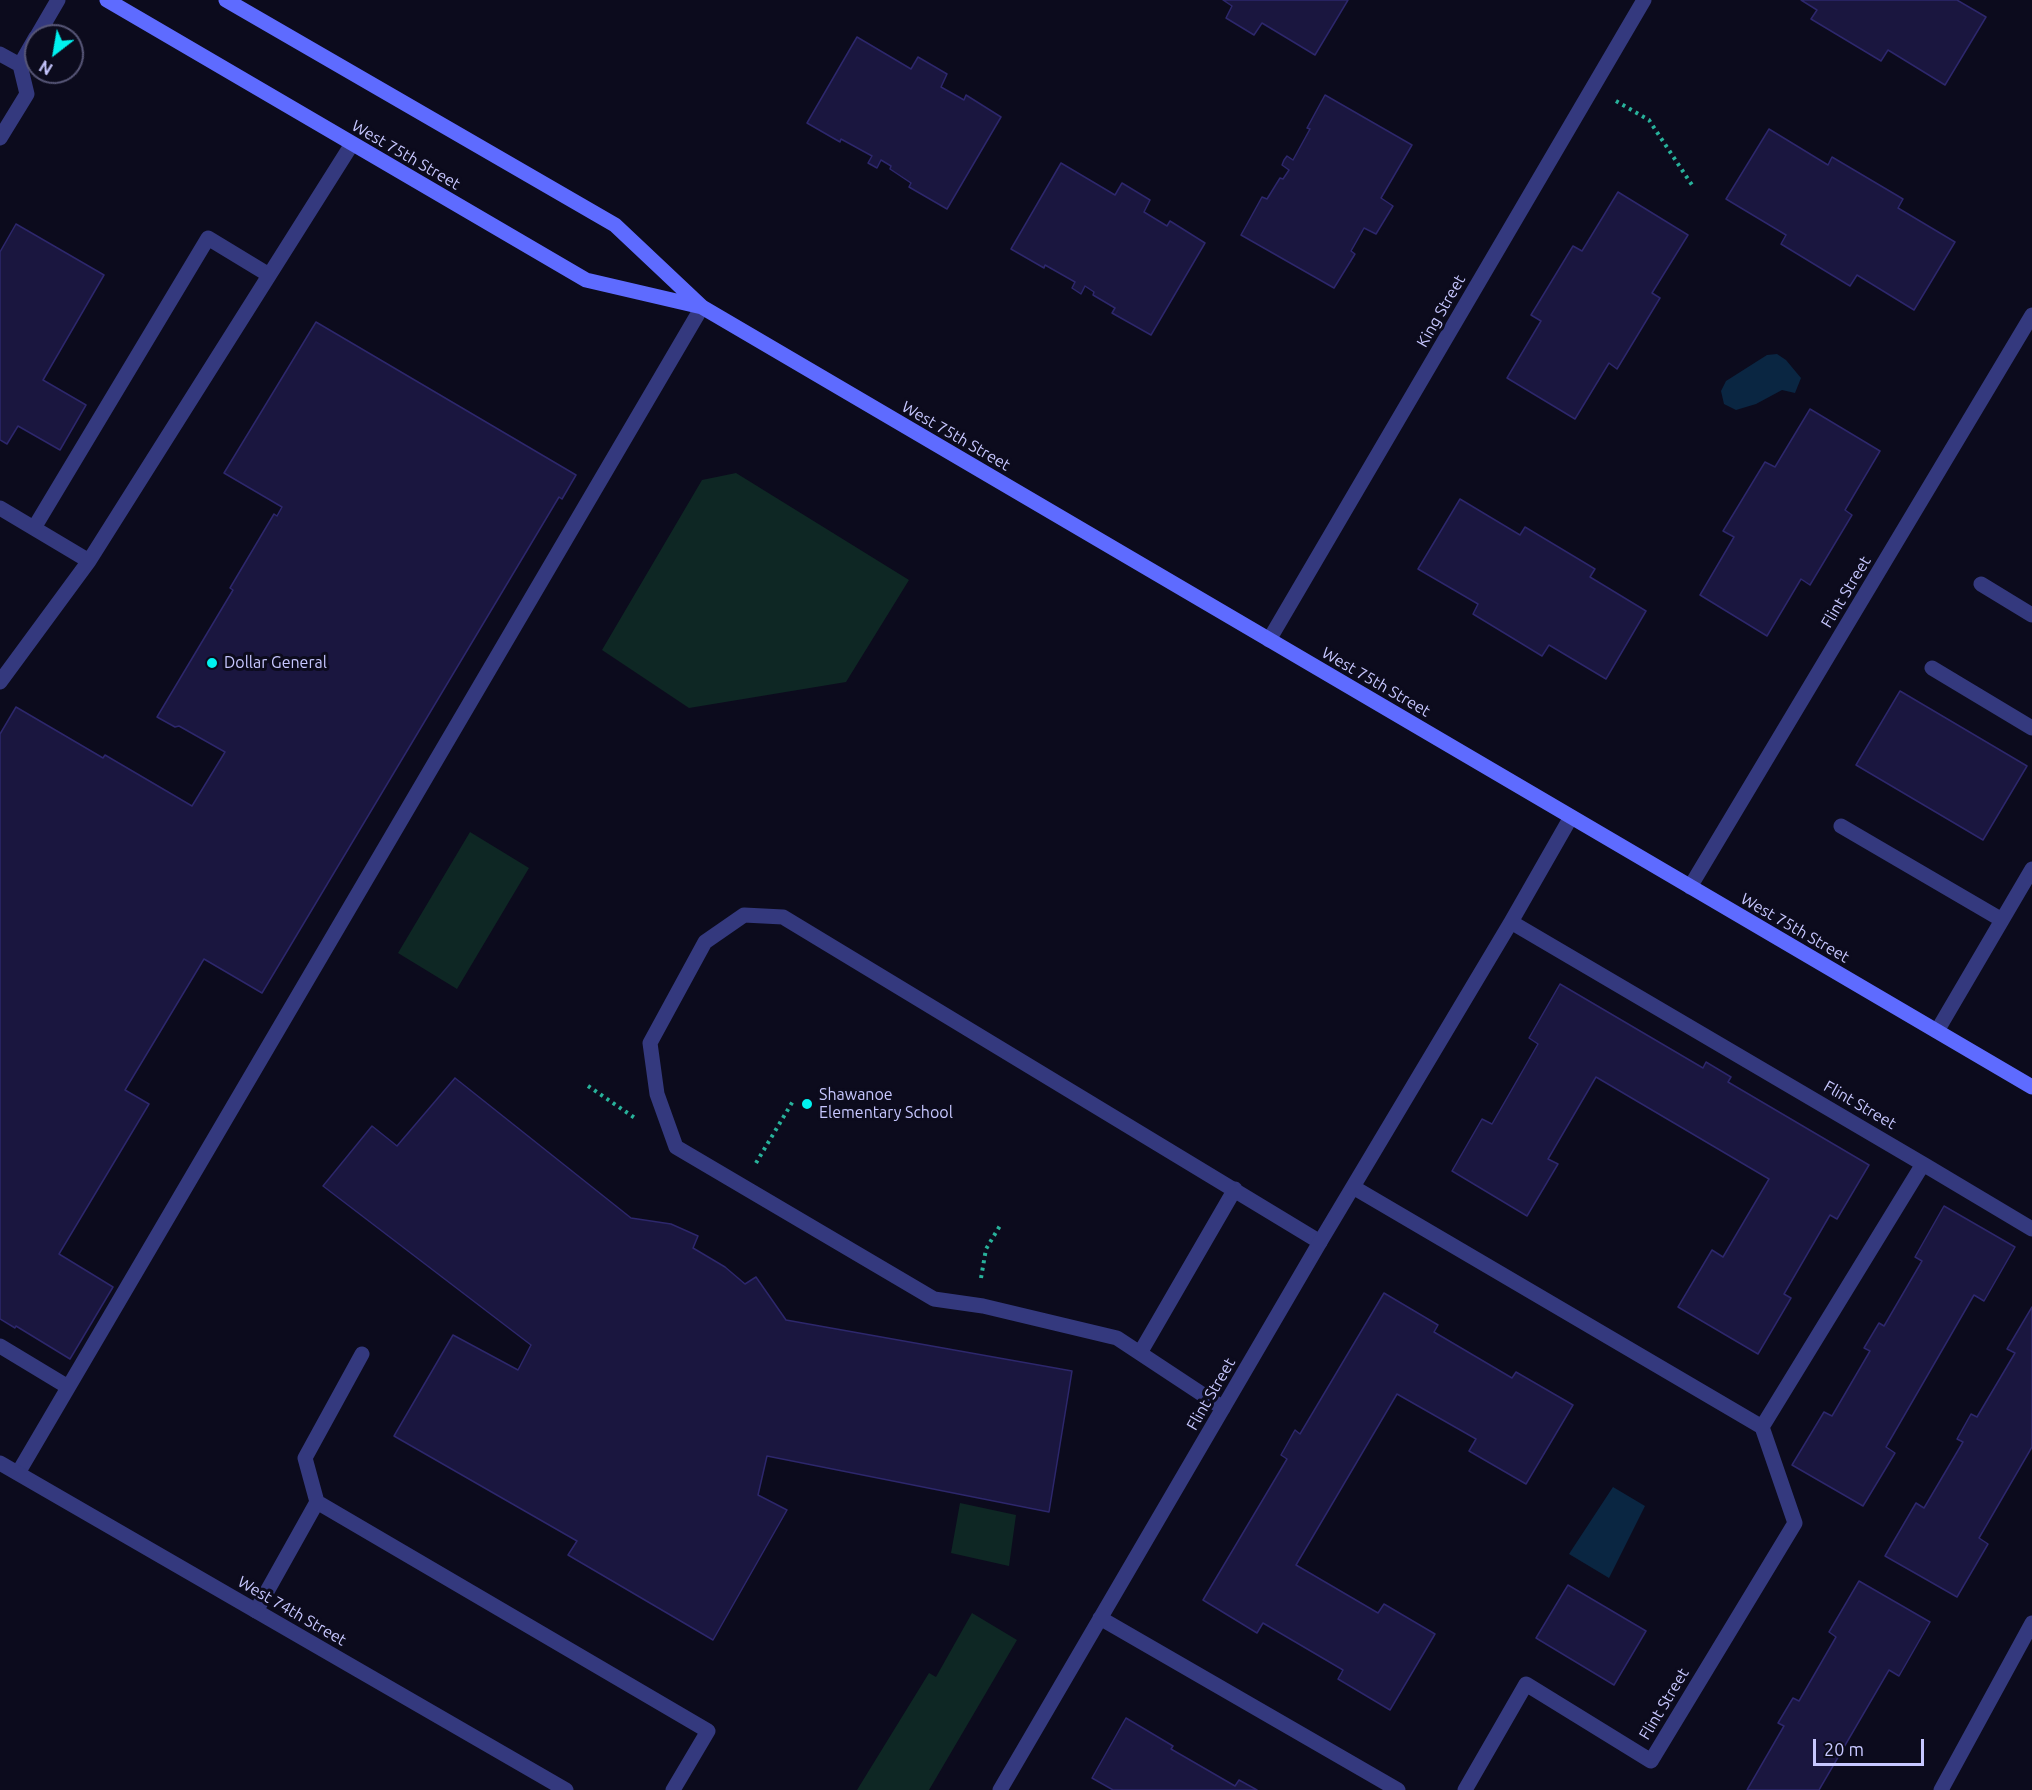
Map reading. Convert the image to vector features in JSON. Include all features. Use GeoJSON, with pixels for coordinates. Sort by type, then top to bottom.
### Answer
{"type":"FeatureCollection","features":[{"type":"Feature","properties":{"kind":"main road","name":"West 75th Street"},"geometry":{"type":"LineString","coordinates":[[106,0],[586,280],[702,307]]}},
{"type":"Feature","properties":{"kind":"main road","name":"West 75th Street"},"geometry":{"type":"LineString","coordinates":[[226,0],[615,225],[702,307],[2032,1087]]}},
{"type":"Feature","properties":{"kind":"street"},"geometry":{"type":"LineString","coordinates":[[44,24],[58,0]]}},
{"type":"Feature","properties":{"kind":"street","name":"King Street"},"geometry":{"type":"LineString","coordinates":[[1269,640],[1644,0]]}},
{"type":"Feature","properties":{"kind":"street"},"geometry":{"type":"LineString","coordinates":[[0,54],[20,65]]}},
{"type":"Feature","properties":{"kind":"street"},"geometry":{"type":"LineString","coordinates":[[0,138],[27,94],[20,65],[24,58]]}},
{"type":"Feature","properties":{"kind":"street"},"geometry":{"type":"LineString","coordinates":[[0,682],[89,561],[352,144]]}},
{"type":"Feature","properties":{"kind":"street"},"geometry":{"type":"LineString","coordinates":[[34,528],[208,238],[269,275]]}},
{"type":"Feature","properties":{"kind":"street"},"geometry":{"type":"LineString","coordinates":[[18,1473],[702,307]]}},
{"type":"Feature","properties":{"kind":"street","name":"Flint Street"},"geometry":{"type":"LineString","coordinates":[[1690,887],[2032,315]]}},
{"type":"Feature","properties":{"kind":"street"},"geometry":{"type":"LineString","coordinates":[[0,508],[89,561]]}},
{"type":"Feature","properties":{"kind":"street"},"geometry":{"type":"LineString","coordinates":[[1981,584],[2032,615]]}},
{"type":"Feature","properties":{"kind":"street"},"geometry":{"type":"LineString","coordinates":[[1932,668],[2032,728]]}},
{"type":"Feature","properties":{"kind":"street","name":"Flint Street"},"geometry":{"type":"LineString","coordinates":[[1000,1790],[1320,1242],[1511,922],[1571,816]]}},
{"type":"Feature","properties":{"kind":"street"},"geometry":{"type":"LineString","coordinates":[[1841,826],[2002,920]]}},
{"type":"Feature","properties":{"kind":"street"},"geometry":{"type":"LineString","coordinates":[[1936,1031],[2032,869]]}},
{"type":"Feature","properties":{"kind":"street"},"geometry":{"type":"LineString","coordinates":[[1223,1408],[1117,1338],[983,1306],[934,1299],[676,1147],[657,1094],[650,1043],[705,942],[744,915],[783,917],[1320,1242]]}},
{"type":"Feature","properties":{"kind":"street","name":"Flint Street"},"geometry":{"type":"LineString","coordinates":[[1511,922],[2032,1229]]}},
{"type":"Feature","properties":{"kind":"street"},"geometry":{"type":"LineString","coordinates":[[1353,1187],[1762,1426],[1923,1164]]}},
{"type":"Feature","properties":{"kind":"street"},"geometry":{"type":"LineString","coordinates":[[1140,1353],[1235,1190]]}},
{"type":"Feature","properties":{"kind":"street"},"geometry":{"type":"LineString","coordinates":[[0,1346],[68,1387]]}},
{"type":"Feature","properties":{"kind":"street"},"geometry":{"type":"LineString","coordinates":[[362,1354],[305,1458],[317,1502],[708,1731],[673,1790]]}},
{"type":"Feature","properties":{"kind":"street","name":"Flint Street"},"geometry":{"type":"LineString","coordinates":[[1465,1790],[1526,1684],[1651,1761],[1795,1523],[1762,1426]]}},
{"type":"Feature","properties":{"kind":"street","name":"West 74th Street"},"geometry":{"type":"LineString","coordinates":[[0,1463],[566,1790]]}},
{"type":"Feature","properties":{"kind":"street"},"geometry":{"type":"LineString","coordinates":[[255,1611],[317,1502]]}},
{"type":"Feature","properties":{"kind":"street"},"geometry":{"type":"LineString","coordinates":[[1100,1618],[1398,1790]]}},
{"type":"Feature","properties":{"kind":"street"},"geometry":{"type":"LineString","coordinates":[[1941,1790],[2032,1623]]}},
{"type":"Feature","properties":{"kind":"path"},"geometry":{"type":"LineString","coordinates":[[1593,88],[1649,120],[1692,184]]}},
{"type":"Feature","properties":{"kind":"path"},"geometry":{"type":"LineString","coordinates":[[588,1086],[635,1118]]}},
{"type":"Feature","properties":{"kind":"path"},"geometry":{"type":"LineString","coordinates":[[756,1163],[793,1101]]}},
{"type":"Feature","properties":{"kind":"path"},"geometry":{"type":"LineString","coordinates":[[980,1283],[986,1249],[1001,1224]]}},
{"type":"Feature","properties":{"kind":"green space"},"geometry":{"type":"Polygon","coordinates":[[[736,473],[909,580],[846,682],[689,708],[602,650],[702,480],[736,473]]]}},
{"type":"Feature","properties":{"kind":"green space"},"geometry":{"type":"Polygon","coordinates":[[[470,832],[529,868],[457,989],[398,953],[470,832]]]}},
{"type":"Feature","properties":{"kind":"green space"},"geometry":{"type":"Polygon","coordinates":[[[960,1503],[1016,1515],[1009,1566],[951,1553],[960,1503]]]}},
{"type":"Feature","properties":{"kind":"green space"},"geometry":{"type":"Polygon","coordinates":[[[972,1613],[1017,1640],[929,1790],[857,1790],[929,1673],[936,1677],[972,1613]]]}},
{"type":"Feature","properties":{"kind":"water"},"geometry":{"type":"Polygon","coordinates":[[[1777,354],[1786,360],[1801,378],[1795,393],[1782,390],[1756,404],[1736,410],[1724,404],[1721,391],[1726,381],[1767,355],[1777,354]]]}},
{"type":"Feature","properties":{"kind":"water"},"geometry":{"type":"Polygon","coordinates":[[[1613,1487],[1645,1506],[1609,1578],[1569,1554],[1613,1487]]]}},
{"type":"Feature","properties":{"kind":"building"},"geometry":{"type":"Polygon","coordinates":[[[1223,0],[1348,0],[1315,55],[1262,23],[1254,35],[1226,18],[1232,6],[1223,0]]]}},
{"type":"Feature","properties":{"kind":"building"},"geometry":{"type":"Polygon","coordinates":[[[1801,0],[1957,0],[1986,17],[1945,85],[1888,50],[1881,61],[1811,19],[1817,10],[1801,0]]]}},
{"type":"Feature","properties":{"kind":"building"},"geometry":{"type":"Polygon","coordinates":[[[857,37],[911,69],[918,57],[947,74],[941,87],[964,100],[966,95],[1001,117],[947,209],[909,187],[911,183],[890,169],[891,166],[881,160],[877,168],[868,163],[872,156],[841,139],[840,142],[807,123],[857,37]]]}},
{"type":"Feature","properties":{"kind":"building"},"geometry":{"type":"Polygon","coordinates":[[[1325,95],[1412,145],[1381,198],[1393,206],[1376,234],[1364,228],[1351,251],[1355,254],[1334,288],[1241,235],[1262,197],[1267,199],[1280,178],[1283,179],[1289,170],[1282,165],[1284,160],[1287,156],[1293,160],[1325,95]]]}},
{"type":"Feature","properties":{"kind":"building"},"geometry":{"type":"Polygon","coordinates":[[[1769,129],[1828,165],[1832,157],[1903,199],[1898,208],[1955,242],[1914,310],[1857,275],[1850,286],[1781,244],[1786,235],[1726,199],[1769,129]]]}},
{"type":"Feature","properties":{"kind":"building"},"geometry":{"type":"Polygon","coordinates":[[[1061,163],[1115,195],[1122,183],[1150,200],[1144,212],[1167,226],[1170,221],[1205,243],[1151,335],[1112,313],[1115,308],[1093,295],[1094,292],[1085,286],[1081,294],[1072,288],[1075,282],[1011,249],[1061,163]]]}},
{"type":"Feature","properties":{"kind":"building"},"geometry":{"type":"Polygon","coordinates":[[[1618,192],[1688,235],[1652,293],[1660,298],[1617,369],[1609,363],[1575,419],[1507,378],[1541,321],[1531,315],[1573,246],[1582,251],[1618,192]]]}},
{"type":"Feature","properties":{"kind":"building"},"geometry":{"type":"Polygon","coordinates":[[[16,224],[104,275],[43,380],[86,405],[60,450],[18,426],[7,444],[0,440],[0,252],[16,224]]]}},
{"type":"Feature","properties":{"kind":"building"},"geometry":{"type":"Polygon","coordinates":[[[316,322],[576,475],[562,499],[559,497],[262,993],[204,959],[125,1090],[149,1104],[59,1254],[113,1287],[70,1359],[16,1326],[15,1328],[0,1319],[0,734],[16,707],[192,806],[225,752],[179,726],[175,727],[157,717],[233,590],[230,588],[274,514],[277,516],[282,507],[224,473],[316,322]]]}},
{"type":"Feature","properties":{"kind":"building"},"geometry":{"type":"Polygon","coordinates":[[[1810,409],[1880,451],[1845,510],[1852,515],[1810,585],[1801,579],[1767,636],[1700,595],[1734,537],[1723,531],[1765,462],[1775,467],[1810,409]]]}},
{"type":"Feature","properties":{"kind":"building"},"geometry":{"type":"Polygon","coordinates":[[[1460,499],[1520,535],[1525,527],[1595,569],[1590,577],[1646,611],[1606,679],[1549,645],[1542,656],[1473,614],[1478,604],[1418,569],[1460,499]]]}},
{"type":"Feature","properties":{"kind":"building"},"geometry":{"type":"Polygon","coordinates":[[[1900,691],[2027,766],[1983,840],[1856,765],[1900,691]]]}},
{"type":"Feature","properties":{"kind":"building"},"geometry":{"type":"Polygon","coordinates":[[[1560,984],[1703,1068],[1706,1062],[1731,1077],[1728,1082],[1869,1165],[1837,1219],[1830,1215],[1784,1294],[1791,1298],[1758,1354],[1678,1307],[1712,1250],[1723,1257],[1769,1179],[1596,1077],[1548,1159],[1558,1164],[1527,1216],[1452,1171],[1482,1119],[1492,1124],[1538,1044],[1529,1038],[1560,984]]]}},
{"type":"Feature","properties":{"kind":"building"},"geometry":{"type":"Polygon","coordinates":[[[455,1078],[631,1218],[671,1224],[698,1236],[693,1248],[725,1267],[745,1284],[756,1277],[786,1320],[1072,1371],[1049,1512],[767,1456],[758,1495],[787,1510],[713,1640],[568,1555],[577,1541],[394,1436],[453,1335],[518,1370],[531,1345],[323,1186],[372,1126],[397,1146],[455,1078]]]}},
{"type":"Feature","properties":{"kind":"building"},"geometry":{"type":"Polygon","coordinates":[[[1944,1206],[2015,1247],[1984,1301],[1974,1295],[1886,1447],[1895,1453],[1863,1506],[1792,1465],[1824,1412],[1832,1416],[1870,1351],[1864,1348],[1879,1323],[1884,1326],[1922,1261],[1915,1257],[1944,1206]]]}},
{"type":"Feature","properties":{"kind":"building"},"geometry":{"type":"Polygon","coordinates":[[[1384,1293],[1438,1325],[1434,1332],[1512,1378],[1516,1372],[1573,1405],[1526,1484],[1469,1451],[1476,1439],[1397,1394],[1296,1565],[1378,1613],[1384,1604],[1435,1634],[1390,1710],[1338,1679],[1343,1670],[1263,1623],[1257,1633],[1203,1600],[1287,1459],[1281,1455],[1295,1430],[1300,1434],[1384,1293]]]}},
{"type":"Feature","properties":{"kind":"building"},"geometry":{"type":"Polygon","coordinates":[[[2032,1307],[2032,1447],[1979,1538],[1988,1544],[1957,1597],[1885,1556],[1916,1503],[1924,1508],[1963,1442],[1957,1439],[1971,1414],[1977,1417],[2015,1353],[2007,1349],[2032,1307]]]}},
{"type":"Feature","properties":{"kind":"building"},"geometry":{"type":"Polygon","coordinates":[[[1859,1581],[1930,1622],[1899,1676],[1889,1670],[1819,1790],[1747,1790],[1784,1726],[1778,1723],[1793,1698],[1799,1701],[1836,1637],[1829,1632],[1859,1581]]]}},
{"type":"Feature","properties":{"kind":"building"},"geometry":{"type":"Polygon","coordinates":[[[1568,1585],[1646,1631],[1614,1685],[1536,1638],[1568,1585]]]}},
{"type":"Feature","properties":{"kind":"building"},"geometry":{"type":"Polygon","coordinates":[[[1126,1718],[1173,1746],[1171,1749],[1235,1786],[1239,1780],[1257,1790],[1113,1790],[1092,1778],[1126,1718]]]}},
{"type":"Feature","properties":{"kind":"place","name":"Dollar General"},"geometry":{"type":"Point","coordinates":[212,663]}},
{"type":"Feature","properties":{"kind":"place","name":"Shawanoe Elementary School"},"geometry":{"type":"Point","coordinates":[807,1104]}}]}
